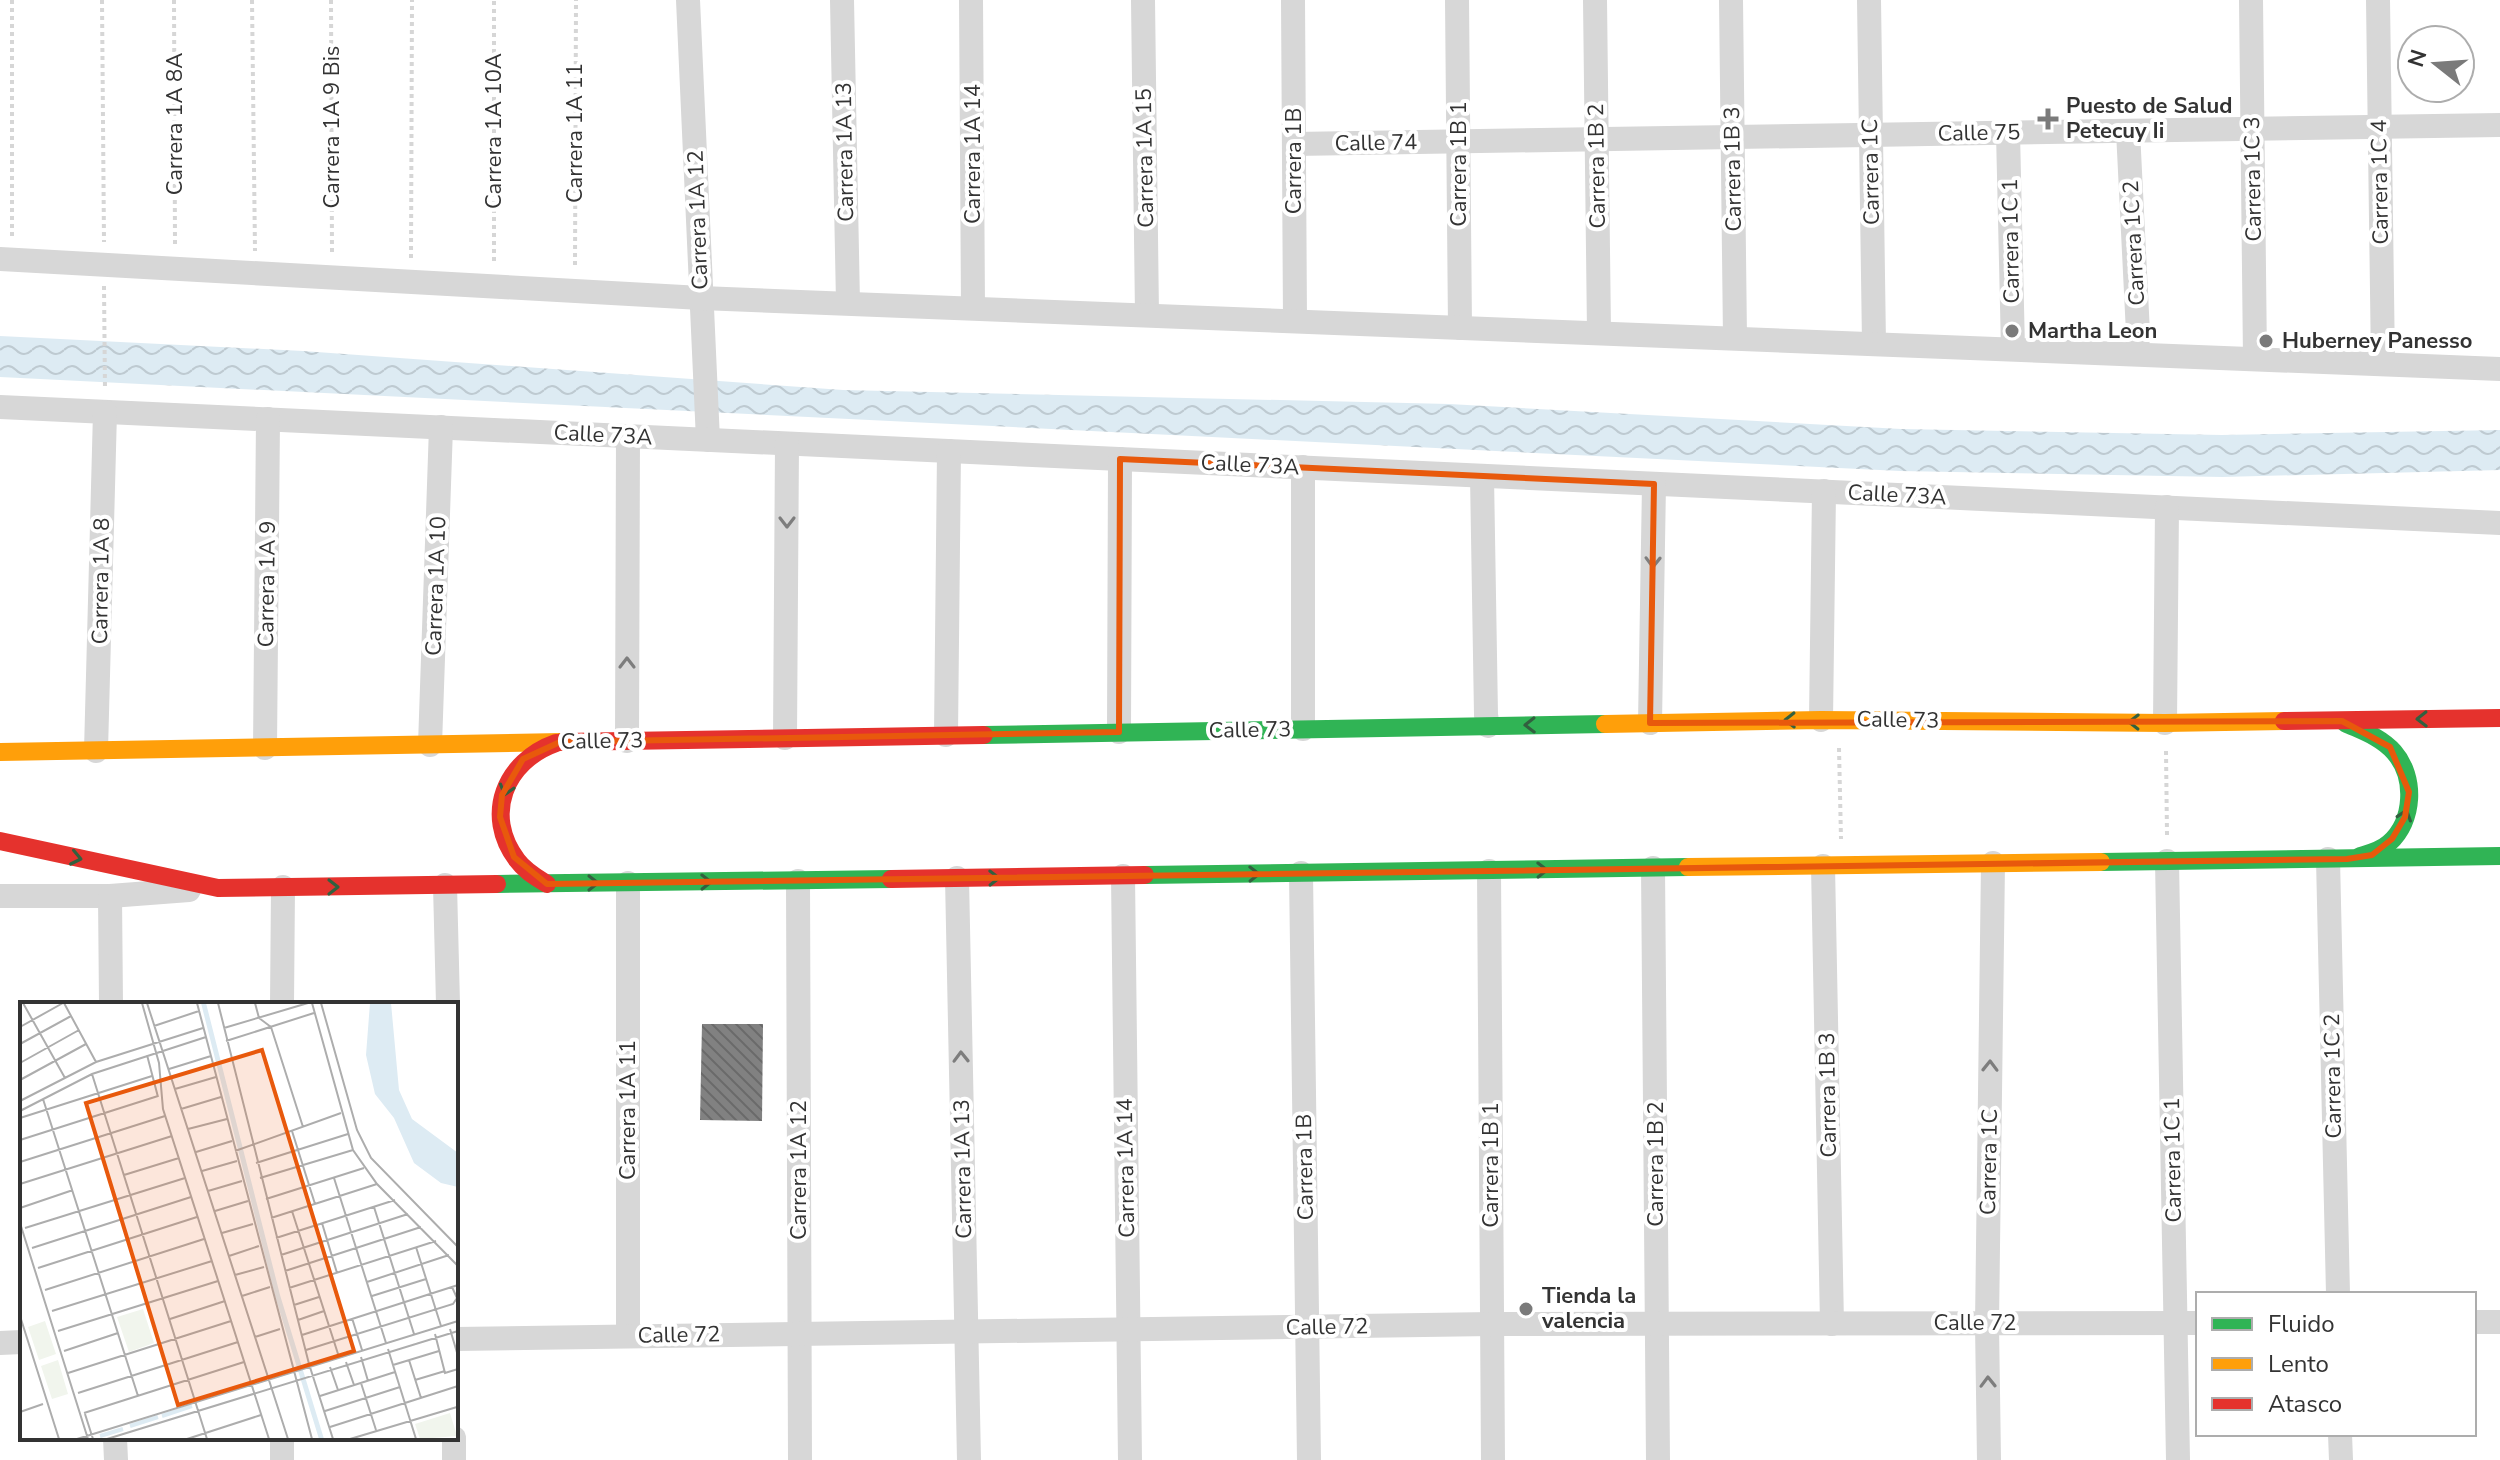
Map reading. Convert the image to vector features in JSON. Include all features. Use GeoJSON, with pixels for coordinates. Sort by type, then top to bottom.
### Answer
{"type":"FeatureCollection","features":[{"type":"Feature","properties":{"kind":"main road","name":"Calle 73"},"geometry":{"type":"LineString","coordinates":[[0,752],[1830,720],[2165,723],[2500,718]]}},
{"type":"Feature","properties":{"kind":"main road"},"geometry":{"type":"LineString","coordinates":[[2338,859],[2372,855],[2392,839],[2405,817],[2409,792],[2404,768],[2390,747],[2342,721]]}},
{"type":"Feature","properties":{"kind":"main road"},"geometry":{"type":"LineString","coordinates":[[547,884],[529,873],[514,857],[504,838],[500,817],[502,795],[510,776],[523,759],[540,746],[560,742]]}},
{"type":"Feature","properties":{"kind":"main road"},"geometry":{"type":"LineString","coordinates":[[0,841],[218,888],[2500,856]]}},
{"type":"Feature","properties":{"kind":"street","name":"Carrera 1A 12"},"geometry":{"type":"LineString","coordinates":[[688,0],[708,433]]}},
{"type":"Feature","properties":{"kind":"street","name":"Carrera 1A 13"},"geometry":{"type":"LineString","coordinates":[[842,0],[848,303]]}},
{"type":"Feature","properties":{"kind":"street","name":"Carrera 1A 14"},"geometry":{"type":"LineString","coordinates":[[971,0],[973,308]]}},
{"type":"Feature","properties":{"kind":"street","name":"Carrera 1A 15"},"geometry":{"type":"LineString","coordinates":[[1143,0],[1147,315]]}},
{"type":"Feature","properties":{"kind":"street","name":"Carrera 1B"},"geometry":{"type":"LineString","coordinates":[[1293,0],[1295,321]]}},
{"type":"Feature","properties":{"kind":"street","name":"Carrera 1B 1"},"geometry":{"type":"LineString","coordinates":[[1457,0],[1460,328]]}},
{"type":"Feature","properties":{"kind":"street","name":"Carrera 1B 2"},"geometry":{"type":"LineString","coordinates":[[1595,0],[1599,333]]}},
{"type":"Feature","properties":{"kind":"street","name":"Carrera 1B 3"},"geometry":{"type":"LineString","coordinates":[[1731,0],[1735,338]]}},
{"type":"Feature","properties":{"kind":"street","name":"Carrera 1C"},"geometry":{"type":"LineString","coordinates":[[1869,0],[1874,344]]}},
{"type":"Feature","properties":{"kind":"street","name":"Carrera 1C 3"},"geometry":{"type":"LineString","coordinates":[[2251,0],[2255,359]]}},
{"type":"Feature","properties":{"kind":"street","name":"Carrera 1C 4"},"geometry":{"type":"LineString","coordinates":[[2378,0],[2383,364]]}},
{"type":"Feature","properties":{"kind":"street","name":"Calle 75"},"geometry":{"type":"LineString","coordinates":[[1459,141],[2500,125]]}},
{"type":"Feature","properties":{"kind":"street","name":"Carrera 1C 2"},"geometry":{"type":"LineString","coordinates":[[2128,131],[2137,354]]}},
{"type":"Feature","properties":{"kind":"street","name":"Carrera 1C 1"},"geometry":{"type":"LineString","coordinates":[[2008,133],[2013,349]]}},
{"type":"Feature","properties":{"kind":"street","name":"Calle 74"},"geometry":{"type":"LineString","coordinates":[[1294,144],[1459,141]]}},
{"type":"Feature","properties":{"kind":"street"},"geometry":{"type":"LineString","coordinates":[[6,250],[702,306],[848,303],[2500,369]]}},
{"type":"Feature","properties":{"kind":"street","name":"Calle 73A"},"geometry":{"type":"LineString","coordinates":[[0,407],[105,401],[268,419],[628,436],[708,433],[787,444],[2500,523]]}},
{"type":"Feature","properties":{"kind":"street","name":"Carrera 1A 8"},"geometry":{"type":"LineString","coordinates":[[96,751],[105,401]]}},
{"type":"Feature","properties":{"kind":"street","name":"Carrera 1A 9"},"geometry":{"type":"LineString","coordinates":[[265,748],[268,419]]}},
{"type":"Feature","properties":{"kind":"street","name":"Carrera 1A 10"},"geometry":{"type":"LineString","coordinates":[[430,745],[441,427]]}},
{"type":"Feature","properties":{"kind":"street"},"geometry":{"type":"LineString","coordinates":[[627,741],[628,436]]}},
{"type":"Feature","properties":{"kind":"street"},"geometry":{"type":"LineString","coordinates":[[785,738],[787,444]]}},
{"type":"Feature","properties":{"kind":"street"},"geometry":{"type":"LineString","coordinates":[[946,735],[949,451]]}},
{"type":"Feature","properties":{"kind":"street"},"geometry":{"type":"LineString","coordinates":[[1119,732],[1120,459]]}},
{"type":"Feature","properties":{"kind":"street"},"geometry":{"type":"LineString","coordinates":[[1303,467],[1303,729]]}},
{"type":"Feature","properties":{"kind":"street"},"geometry":{"type":"LineString","coordinates":[[1482,476],[1488,726]]}},
{"type":"Feature","properties":{"kind":"street"},"geometry":{"type":"LineString","coordinates":[[1650,723],[1654,484]]}},
{"type":"Feature","properties":{"kind":"street"},"geometry":{"type":"LineString","coordinates":[[1824,491],[1830,720]]}},
{"type":"Feature","properties":{"kind":"street"},"geometry":{"type":"LineString","coordinates":[[2165,723],[2167,507]]}},
{"type":"Feature","properties":{"kind":"street","name":"Carrera 1C 2"},"geometry":{"type":"LineString","coordinates":[[2338,859],[2338,1292]]}},
{"type":"Feature","properties":{"kind":"street","name":"Carrera 1C 1"},"geometry":{"type":"LineString","coordinates":[[2167,861],[2187,1323],[2178,1460]]}},
{"type":"Feature","properties":{"kind":"street","name":"Carrera 1C"},"geometry":{"type":"LineString","coordinates":[[1989,1460],[1987,1324],[1993,863]]}},
{"type":"Feature","properties":{"kind":"street","name":"Carrera 1B 3"},"geometry":{"type":"LineString","coordinates":[[1832,866],[1832,1324]]}},
{"type":"Feature","properties":{"kind":"street","name":"Carrera 1B 2"},"geometry":{"type":"LineString","coordinates":[[1653,868],[1658,1460]]}},
{"type":"Feature","properties":{"kind":"street","name":"Carrera 1B 1"},"geometry":{"type":"LineString","coordinates":[[1489,871],[1493,1460]]}},
{"type":"Feature","properties":{"kind":"street","name":"Carrera 1B"},"geometry":{"type":"LineString","coordinates":[[1301,873],[1309,1460]]}},
{"type":"Feature","properties":{"kind":"street","name":"Carrera 1A 14"},"geometry":{"type":"LineString","coordinates":[[1123,876],[1130,1460]]}},
{"type":"Feature","properties":{"kind":"street","name":"Carrera 1A 13"},"geometry":{"type":"LineString","coordinates":[[957,878],[969,1460]]}},
{"type":"Feature","properties":{"kind":"street","name":"Carrera 1A 12"},"geometry":{"type":"LineString","coordinates":[[798,881],[800,1460]]}},
{"type":"Feature","properties":{"kind":"street","name":"Carrera 1A 11"},"geometry":{"type":"LineString","coordinates":[[628,883],[628,1336]]}},
{"type":"Feature","properties":{"kind":"street"},"geometry":{"type":"LineString","coordinates":[[445,885],[448,1002]]}},
{"type":"Feature","properties":{"kind":"street"},"geometry":{"type":"LineString","coordinates":[[282,1002],[283,887]]}},
{"type":"Feature","properties":{"kind":"street"},"geometry":{"type":"LineString","coordinates":[[0,896],[110,896],[218,888]]}},
{"type":"Feature","properties":{"kind":"street"},"geometry":{"type":"LineString","coordinates":[[110,896],[111,1002]]}},
{"type":"Feature","properties":{"kind":"street"},"geometry":{"type":"LineString","coordinates":[[2476,1322],[2500,1322]]}},
{"type":"Feature","properties":{"kind":"street","name":"Calle 72"},"geometry":{"type":"LineString","coordinates":[[458,1339],[1492,1324],[2187,1323]]}},
{"type":"Feature","properties":{"kind":"street"},"geometry":{"type":"LineString","coordinates":[[0,1343],[20,1342]]}},
{"type":"Feature","properties":{"kind":"street"},"geometry":{"type":"LineString","coordinates":[[2340,1436],[2341,1460]]}},
{"type":"Feature","properties":{"kind":"street"},"geometry":{"type":"LineString","coordinates":[[115,1440],[116,1460]]}},
{"type":"Feature","properties":{"kind":"path"},"geometry":{"type":"LineString","coordinates":[[6,250],[12,0]]}},
{"type":"Feature","properties":{"kind":"path"},"geometry":{"type":"LineString","coordinates":[[102,0],[104,244]]}},
{"type":"Feature","properties":{"kind":"path","name":"Carrera 1A 8A"},"geometry":{"type":"LineString","coordinates":[[174,0],[175,248]]}},
{"type":"Feature","properties":{"kind":"path"},"geometry":{"type":"LineString","coordinates":[[252,0],[255,251]]}},
{"type":"Feature","properties":{"kind":"path","name":"Carrera 1A 9 Bis"},"geometry":{"type":"LineString","coordinates":[[331,0],[332,254]]}},
{"type":"Feature","properties":{"kind":"path"},"geometry":{"type":"LineString","coordinates":[[411,258],[412,0]]}},
{"type":"Feature","properties":{"kind":"path","name":"Carrera 1A 10A"},"geometry":{"type":"LineString","coordinates":[[494,0],[494,261]]}},
{"type":"Feature","properties":{"kind":"path","name":"Carrera 1A 11"},"geometry":{"type":"LineString","coordinates":[[575,265],[576,0]]}},
{"type":"Feature","properties":{"kind":"path"},"geometry":{"type":"LineString","coordinates":[[104,312],[105,401]]}},
{"type":"Feature","properties":{"kind":"path"},"geometry":{"type":"LineString","coordinates":[[1830,720],[1832,866]]}},
{"type":"Feature","properties":{"kind":"path"},"geometry":{"type":"LineString","coordinates":[[2165,723],[2167,861]]}},
{"type":"Feature","properties":{"kind":"highlighted area"},"geometry":{"type":"Polygon","coordinates":[[[1120,459],[1654,484],[1650,723],[2342,721],[2390,747],[2409,792],[2405,817],[2392,839],[2372,855],[2347,859],[628,883],[547,884],[514,857],[500,817],[502,795],[523,759],[560,742],[1119,732],[1120,459]]]}},
{"type":"Feature","properties":{"kind":"water"},"geometry":{"type":"Polygon","coordinates":[[[0,336],[303,351],[843,390],[1449,404],[1901,429],[2222,435],[2500,430],[2500,470],[2222,477],[1900,471],[0,377],[0,336]]]}},
{"type":"Feature","properties":{"kind":"building"},"geometry":{"type":"Polygon","coordinates":[[[702,1024],[763,1024],[762,1121],[700,1120],[702,1024]]]}},
{"type":"Feature","properties":{"kind":"traffic: fast"},"geometry":{"type":"LineString","coordinates":[[2345,723],[2389,747],[2401,762],[2409,786],[2407,811],[2397,834],[2382,848],[2360,856]]}},
{"type":"Feature","properties":{"kind":"traffic: fast"},"geometry":{"type":"LineString","coordinates":[[984,735],[1605,724]]}},
{"type":"Feature","properties":{"kind":"traffic: fast"},"geometry":{"type":"LineString","coordinates":[[2101,862],[2500,856]]}},
{"type":"Feature","properties":{"kind":"traffic: fast"},"geometry":{"type":"LineString","coordinates":[[1145,875],[1688,867]]}},
{"type":"Feature","properties":{"kind":"traffic: fast"},"geometry":{"type":"LineString","coordinates":[[497,884],[891,879]]}},
{"type":"Feature","properties":{"kind":"traffic: slow"},"geometry":{"type":"LineString","coordinates":[[1605,724],[1821,720],[2284,721]]}},
{"type":"Feature","properties":{"kind":"traffic: slow"},"geometry":{"type":"LineString","coordinates":[[0,752],[562,742]]}},
{"type":"Feature","properties":{"kind":"traffic: slow"},"geometry":{"type":"LineString","coordinates":[[1688,867],[2101,862]]}},
{"type":"Feature","properties":{"kind":"traffic: jam"},"geometry":{"type":"LineString","coordinates":[[2284,721],[2500,718]]}},
{"type":"Feature","properties":{"kind":"traffic: jam"},"geometry":{"type":"LineString","coordinates":[[562,742],[984,735]]}},
{"type":"Feature","properties":{"kind":"traffic: jam"},"geometry":{"type":"LineString","coordinates":[[547,884],[517,860],[507,843],[501,808],[512,776],[538,751],[556,743]]}},
{"type":"Feature","properties":{"kind":"traffic: jam"},"geometry":{"type":"LineString","coordinates":[[0,841],[218,888],[497,884]]}},
{"type":"Feature","properties":{"kind":"traffic: jam"},"geometry":{"type":"LineString","coordinates":[[891,879],[1145,875]]}},
{"type":"Feature","properties":{"kind":"place","name":"Puesto de Salud Petecuy Ii"},"geometry":{"type":"Point","coordinates":[2048,119]}},
{"type":"Feature","properties":{"kind":"place","name":"Martha Leon"},"geometry":{"type":"Point","coordinates":[2012,331]}},
{"type":"Feature","properties":{"kind":"place","name":"Huberney Panesso"},"geometry":{"type":"Point","coordinates":[2266,341]}},
{"type":"Feature","properties":{"kind":"place","name":"Tienda la valencia"},"geometry":{"type":"Point","coordinates":[1526,1309]}}]}
